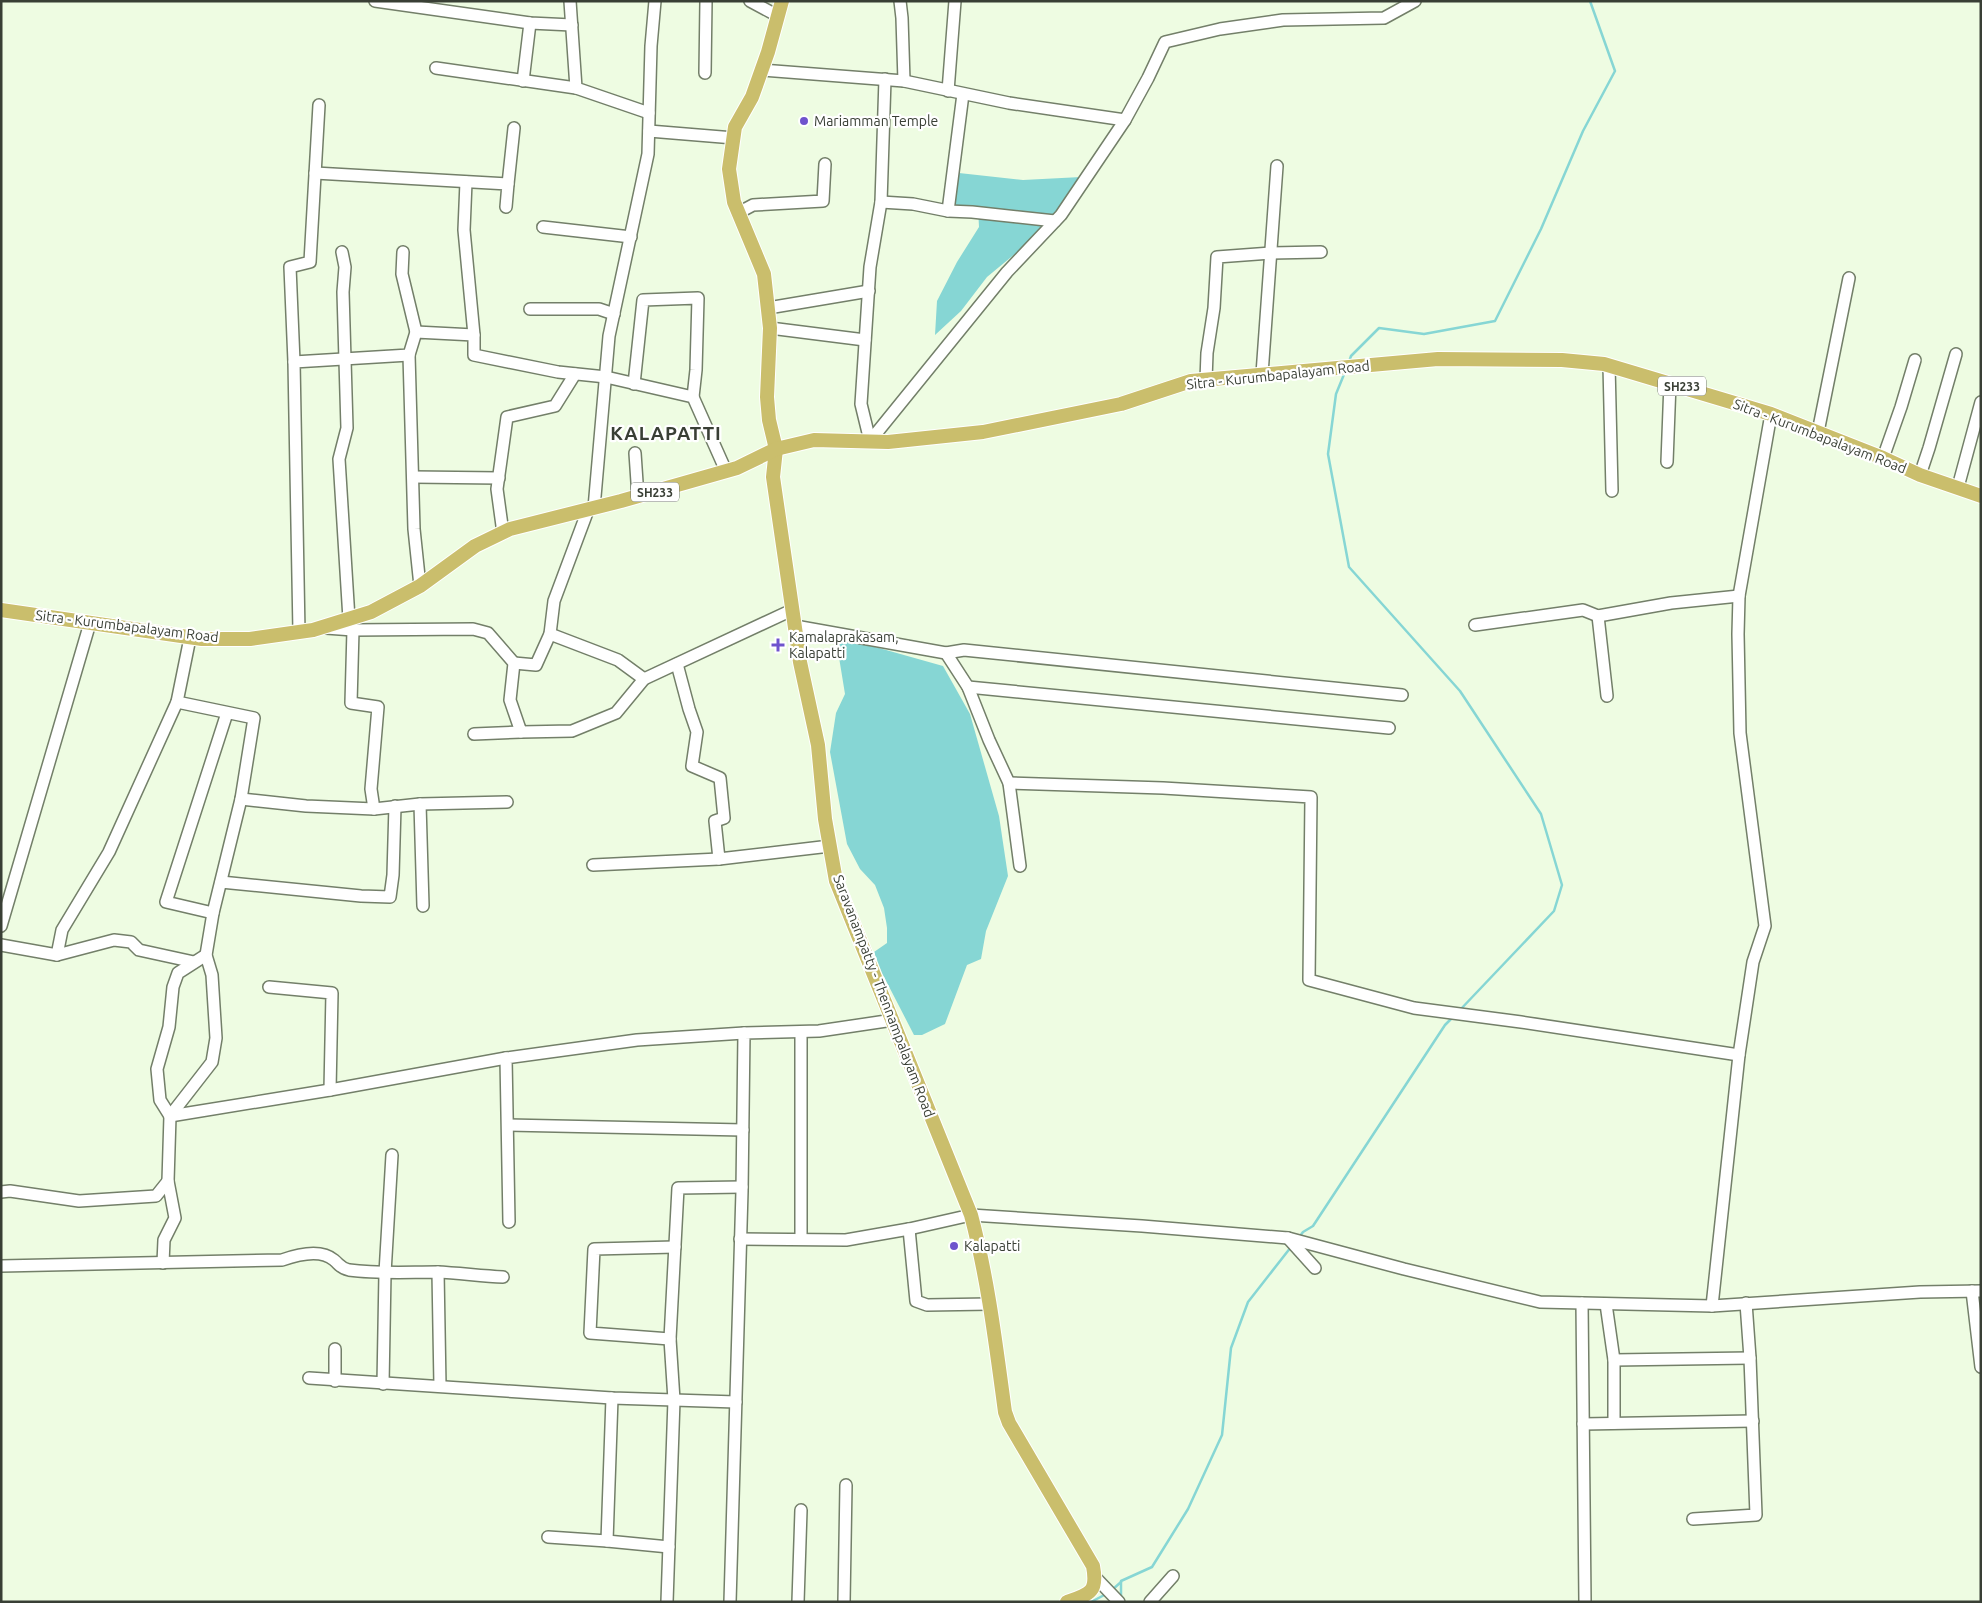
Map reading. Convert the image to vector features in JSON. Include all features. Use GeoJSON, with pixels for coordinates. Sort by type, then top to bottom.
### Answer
{"type":"FeatureCollection","features":[{"type":"Feature","properties":{"kind":"main road","name":"Saravanampatty - Thennampalayam Road"},"geometry":{"type":"LineString","coordinates":[[782,1],[752,97],[736,127],[729,169],[734,202],[764,274],[770,328],[767,397],[769,420],[776,449],[773,477],[794,626],[818,745],[825,820],[836,880],[971,1215],[979,1245],[990,1304],[1005,1412],[1009,1423],[1093,1566],[1099,1581]]}},
{"type":"Feature","properties":{"kind":"main road","name":"Sitra - Kurumbapalayam Road"},"geometry":{"type":"LineString","coordinates":[[1,610],[190,638],[250,640],[351,624],[420,586],[475,546],[503,533],[737,468],[776,449],[814,440],[888,442],[983,432],[1121,404],[1191,381],[1438,359],[1562,360],[1609,366],[1771,414],[1920,474],[1981,496]]}},
{"type":"Feature","properties":{"kind":"main road"},"geometry":{"type":"LineString","coordinates":[[1067,1602],[1089,1594],[1099,1581]]}},
{"type":"Feature","properties":{"kind":"street"},"geometry":{"type":"LineString","coordinates":[[376,1],[530,23],[572,25]]}},
{"type":"Feature","properties":{"kind":"street"},"geometry":{"type":"LineString","coordinates":[[570,1],[576,88]]}},
{"type":"Feature","properties":{"kind":"street"},"geometry":{"type":"LineString","coordinates":[[351,624],[473,629],[488,633],[514,663],[536,665],[550,634],[554,602],[591,509],[610,336],[648,154],[654,1]]}},
{"type":"Feature","properties":{"kind":"street"},"geometry":{"type":"LineString","coordinates":[[706,1],[706,73]]}},
{"type":"Feature","properties":{"kind":"street"},"geometry":{"type":"LineString","coordinates":[[750,1],[778,16]]}},
{"type":"Feature","properties":{"kind":"street"},"geometry":{"type":"LineString","coordinates":[[900,1],[904,81]]}},
{"type":"Feature","properties":{"kind":"street"},"geometry":{"type":"LineString","coordinates":[[948,91],[955,1]]}},
{"type":"Feature","properties":{"kind":"street"},"geometry":{"type":"LineString","coordinates":[[870,442],[1007,272],[1061,214],[1125,120],[1165,42],[1220,29],[1283,20],[1384,18],[1415,1]]}},
{"type":"Feature","properties":{"kind":"street"},"geometry":{"type":"LineString","coordinates":[[524,81],[530,23]]}},
{"type":"Feature","properties":{"kind":"street"},"geometry":{"type":"LineString","coordinates":[[436,68],[576,88],[649,113]]}},
{"type":"Feature","properties":{"kind":"street"},"geometry":{"type":"LineString","coordinates":[[761,70],[904,81],[1009,103],[1125,120]]}},
{"type":"Feature","properties":{"kind":"street"},"geometry":{"type":"LineString","coordinates":[[870,442],[862,404],[870,267],[881,202],[885,79]]}},
{"type":"Feature","properties":{"kind":"street"},"geometry":{"type":"LineString","coordinates":[[948,211],[963,94]]}},
{"type":"Feature","properties":{"kind":"street"},"geometry":{"type":"LineString","coordinates":[[299,632],[294,362],[290,267],[310,262],[319,105]]}},
{"type":"Feature","properties":{"kind":"street"},"geometry":{"type":"LineString","coordinates":[[506,207],[514,128]]}},
{"type":"Feature","properties":{"kind":"street"},"geometry":{"type":"LineString","coordinates":[[649,131],[734,138]]}},
{"type":"Feature","properties":{"kind":"street"},"geometry":{"type":"LineString","coordinates":[[738,213],[753,205],[823,201],[825,164]]}},
{"type":"Feature","properties":{"kind":"street"},"geometry":{"type":"LineString","coordinates":[[1262,374],[1277,166]]}},
{"type":"Feature","properties":{"kind":"street"},"geometry":{"type":"LineString","coordinates":[[316,173],[508,184]]}},
{"type":"Feature","properties":{"kind":"street"},"geometry":{"type":"LineString","coordinates":[[466,182],[464,230],[474,335],[474,355],[558,372],[606,377],[693,397]]}},
{"type":"Feature","properties":{"kind":"street"},"geometry":{"type":"LineString","coordinates":[[881,202],[914,204],[948,211],[1054,221]]}},
{"type":"Feature","properties":{"kind":"street"},"geometry":{"type":"LineString","coordinates":[[543,226],[631,237]]}},
{"type":"Feature","properties":{"kind":"street"},"geometry":{"type":"LineString","coordinates":[[342,252],[345,267],[347,428],[339,460],[351,624],[351,703],[378,707],[371,789],[374,809]]}},
{"type":"Feature","properties":{"kind":"street"},"geometry":{"type":"LineString","coordinates":[[403,252],[402,274],[416,332],[409,355],[414,529],[420,586]]}},
{"type":"Feature","properties":{"kind":"street"},"geometry":{"type":"LineString","coordinates":[[1206,380],[1207,353],[1214,308],[1217,257],[1322,252]]}},
{"type":"Feature","properties":{"kind":"street"},"geometry":{"type":"LineString","coordinates":[[1818,432],[1849,278]]}},
{"type":"Feature","properties":{"kind":"street"},"geometry":{"type":"LineString","coordinates":[[768,308],[869,291]]}},
{"type":"Feature","properties":{"kind":"street"},"geometry":{"type":"LineString","coordinates":[[634,384],[643,300],[698,298],[693,397],[726,471]]}},
{"type":"Feature","properties":{"kind":"street"},"geometry":{"type":"LineString","coordinates":[[530,309],[599,309],[614,314]]}},
{"type":"Feature","properties":{"kind":"street"},"geometry":{"type":"LineString","coordinates":[[770,328],[866,340]]}},
{"type":"Feature","properties":{"kind":"street"},"geometry":{"type":"LineString","coordinates":[[416,332],[474,335]]}},
{"type":"Feature","properties":{"kind":"street"},"geometry":{"type":"LineString","coordinates":[[1920,474],[1956,354]]}},
{"type":"Feature","properties":{"kind":"street"},"geometry":{"type":"LineString","coordinates":[[294,362],[409,355]]}},
{"type":"Feature","properties":{"kind":"street"},"geometry":{"type":"LineString","coordinates":[[1883,458],[1915,360]]}},
{"type":"Feature","properties":{"kind":"street"},"geometry":{"type":"LineString","coordinates":[[1609,366],[1612,491]]}},
{"type":"Feature","properties":{"kind":"street"},"geometry":{"type":"LineString","coordinates":[[503,533],[497,490],[507,417],[555,406],[575,374]]}},
{"type":"Feature","properties":{"kind":"street"},"geometry":{"type":"LineString","coordinates":[[1667,462],[1670,383]]}},
{"type":"Feature","properties":{"kind":"street"},"geometry":{"type":"LineString","coordinates":[[1958,487],[1981,402]]}},
{"type":"Feature","properties":{"kind":"street"},"geometry":{"type":"LineString","coordinates":[[1712,1306],[1739,1055],[1753,962],[1765,926],[1740,733],[1738,634],[1739,596],[1771,414]]}},
{"type":"Feature","properties":{"kind":"street"},"geometry":{"type":"LineString","coordinates":[[635,453],[638,497]]}},
{"type":"Feature","properties":{"kind":"street"},"geometry":{"type":"LineString","coordinates":[[413,478],[499,478]]}},
{"type":"Feature","properties":{"kind":"street"},"geometry":{"type":"LineString","coordinates":[[1475,625],[1583,610],[1598,616],[1671,603],[1739,596]]}},
{"type":"Feature","properties":{"kind":"street"},"geometry":{"type":"LineString","coordinates":[[474,734],[572,731],[616,713],[644,680],[792,610]]}},
{"type":"Feature","properties":{"kind":"street"},"geometry":{"type":"LineString","coordinates":[[1598,616],[1608,696]]}},
{"type":"Feature","properties":{"kind":"street"},"geometry":{"type":"LineString","coordinates":[[1,926],[90,623]]}},
{"type":"Feature","properties":{"kind":"street"},"geometry":{"type":"LineString","coordinates":[[794,626],[946,653],[964,650],[1402,695]]}},
{"type":"Feature","properties":{"kind":"street"},"geometry":{"type":"LineString","coordinates":[[550,634],[618,660],[644,680]]}},
{"type":"Feature","properties":{"kind":"street"},"geometry":{"type":"LineString","coordinates":[[57,955],[62,930],[109,852],[177,702],[190,638]]}},
{"type":"Feature","properties":{"kind":"street"},"geometry":{"type":"LineString","coordinates":[[946,653],[968,687],[989,740],[1009,783],[1020,866]]}},
{"type":"Feature","properties":{"kind":"street"},"geometry":{"type":"LineString","coordinates":[[514,663],[510,700],[521,732]]}},
{"type":"Feature","properties":{"kind":"street"},"geometry":{"type":"LineString","coordinates":[[677,664],[697,732],[692,766],[720,778],[724,818],[715,821],[719,859]]}},
{"type":"Feature","properties":{"kind":"street"},"geometry":{"type":"LineString","coordinates":[[968,687],[1390,728]]}},
{"type":"Feature","properties":{"kind":"street"},"geometry":{"type":"LineString","coordinates":[[170,1116],[212,1062],[216,1038],[212,975],[206,954],[213,914],[241,799],[254,718],[227,714],[177,702]]}},
{"type":"Feature","properties":{"kind":"street"},"geometry":{"type":"LineString","coordinates":[[213,914],[166,902],[227,714]]}},
{"type":"Feature","properties":{"kind":"street"},"geometry":{"type":"LineString","coordinates":[[1009,783],[1163,788],[1311,797],[1309,980],[1414,1008],[1739,1055]]}},
{"type":"Feature","properties":{"kind":"street"},"geometry":{"type":"LineString","coordinates":[[241,799],[306,806],[374,809],[420,804],[507,802]]}},
{"type":"Feature","properties":{"kind":"street"},"geometry":{"type":"LineString","coordinates":[[420,804],[423,906]]}},
{"type":"Feature","properties":{"kind":"street"},"geometry":{"type":"LineString","coordinates":[[221,882],[390,897],[393,875],[395,806]]}},
{"type":"Feature","properties":{"kind":"street"},"geometry":{"type":"LineString","coordinates":[[593,865],[719,859],[830,846]]}},
{"type":"Feature","properties":{"kind":"street"},"geometry":{"type":"LineString","coordinates":[[1,945],[57,955],[114,940],[131,942],[139,950],[194,962]]}},
{"type":"Feature","properties":{"kind":"street"},"geometry":{"type":"LineString","coordinates":[[163,1263],[164,1240],[175,1218],[168,1181],[170,1116],[160,1100],[157,1069],[169,1027],[173,987],[178,973],[206,954]]}},
{"type":"Feature","properties":{"kind":"street"},"geometry":{"type":"LineString","coordinates":[[268,987],[332,993],[330,1090]]}},
{"type":"Feature","properties":{"kind":"street"},"geometry":{"type":"LineString","coordinates":[[170,1116],[330,1090],[506,1058],[637,1040],[820,1031],[892,1020]]}},
{"type":"Feature","properties":{"kind":"street"},"geometry":{"type":"LineString","coordinates":[[801,1032],[801,1238]]}},
{"type":"Feature","properties":{"kind":"street"},"geometry":{"type":"LineString","coordinates":[[730,1602],[742,1186],[744,1034]]}},
{"type":"Feature","properties":{"kind":"street"},"geometry":{"type":"LineString","coordinates":[[506,1058],[510,1222]]}},
{"type":"Feature","properties":{"kind":"street"},"geometry":{"type":"LineString","coordinates":[[508,1125],[743,1130]]}},
{"type":"Feature","properties":{"kind":"street"},"geometry":{"type":"LineString","coordinates":[[383,1384],[385,1273],[392,1155]]}},
{"type":"Feature","properties":{"kind":"street"},"geometry":{"type":"LineString","coordinates":[[1,1192],[79,1201],[156,1196],[168,1181]]}},
{"type":"Feature","properties":{"kind":"street"},"geometry":{"type":"LineString","coordinates":[[667,1602],[674,1400],[670,1339],[678,1188],[742,1186]]}},
{"type":"Feature","properties":{"kind":"street"},"geometry":{"type":"LineString","coordinates":[[740,1238],[846,1240],[909,1229],[971,1215],[1288,1238],[1540,1302],[1712,1306],[1920,1292],[1976,1291],[1981,1366]]}},
{"type":"Feature","properties":{"kind":"street"},"geometry":{"type":"LineString","coordinates":[[909,1229],[916,1301],[927,1305],[990,1304]]}},
{"type":"Feature","properties":{"kind":"street"},"geometry":{"type":"LineString","coordinates":[[1288,1238],[1314,1268]]}},
{"type":"Feature","properties":{"kind":"street"},"geometry":{"type":"LineString","coordinates":[[670,1339],[590,1333],[594,1249],[675,1247]]}},
{"type":"Feature","properties":{"kind":"street"},"geometry":{"type":"LineString","coordinates":[[1,1266],[282,1260],[301,1254],[320,1254],[333,1259],[340,1268],[385,1273],[438,1272],[503,1277]]}},
{"type":"Feature","properties":{"kind":"street"},"geometry":{"type":"LineString","coordinates":[[438,1272],[440,1386]]}},
{"type":"Feature","properties":{"kind":"street"},"geometry":{"type":"LineString","coordinates":[[1582,1303],[1584,1602]]}},
{"type":"Feature","properties":{"kind":"street"},"geometry":{"type":"LineString","coordinates":[[1693,1519],[1756,1515],[1746,1303]]}},
{"type":"Feature","properties":{"kind":"street"},"geometry":{"type":"LineString","coordinates":[[1606,1304],[1614,1360],[1614,1423]]}},
{"type":"Feature","properties":{"kind":"street"},"geometry":{"type":"LineString","coordinates":[[335,1349],[335,1381]]}},
{"type":"Feature","properties":{"kind":"street"},"geometry":{"type":"LineString","coordinates":[[1614,1360],[1750,1358]]}},
{"type":"Feature","properties":{"kind":"street"},"geometry":{"type":"LineString","coordinates":[[309,1378],[612,1398],[736,1402]]}},
{"type":"Feature","properties":{"kind":"street"},"geometry":{"type":"LineString","coordinates":[[607,1541],[612,1398]]}},
{"type":"Feature","properties":{"kind":"street"},"geometry":{"type":"LineString","coordinates":[[1583,1424],[1752,1422]]}},
{"type":"Feature","properties":{"kind":"street"},"geometry":{"type":"LineString","coordinates":[[844,1602],[846,1485]]}},
{"type":"Feature","properties":{"kind":"street"},"geometry":{"type":"LineString","coordinates":[[798,1602],[801,1510]]}},
{"type":"Feature","properties":{"kind":"street"},"geometry":{"type":"LineString","coordinates":[[548,1537],[669,1547]]}},
{"type":"Feature","properties":{"kind":"street"},"geometry":{"type":"LineString","coordinates":[[1150,1602],[1173,1576]]}},
{"type":"Feature","properties":{"kind":"street"},"geometry":{"type":"LineString","coordinates":[[1099,1581],[1119,1602]]}},
{"type":"Feature","properties":{"kind":"water"},"geometry":{"type":"Polygon","coordinates":[[[959,173],[1023,180],[1081,177],[1052,217],[1033,239],[987,277],[961,311],[935,335],[937,301],[957,262],[979,227],[978,208],[955,205],[959,173]]]}},
{"type":"Feature","properties":{"kind":"water"},"geometry":{"type":"Polygon","coordinates":[[[836,639],[879,648],[943,666],[970,714],[999,816],[1008,876],[986,931],[981,959],[967,965],[945,1024],[922,1035],[914,1035],[882,973],[874,952],[887,943],[884,908],[875,885],[860,869],[847,844],[830,752],[836,713],[845,694],[836,639]]]}},
{"type":"Feature","properties":{"kind":"waterway"},"geometry":{"type":"LineString","coordinates":[[1349,362],[1351,356],[1379,328],[1424,334],[1495,321],[1541,229],[1583,131],[1615,71],[1590,1]]}},
{"type":"Feature","properties":{"kind":"waterway"},"geometry":{"type":"LineString","coordinates":[[1345,372],[1336,394],[1328,454],[1349,567],[1460,691],[1541,814],[1562,885],[1554,911],[1459,1011]]}},
{"type":"Feature","properties":{"kind":"waterway"},"geometry":{"type":"LineString","coordinates":[[1300,1236],[1313,1226],[1445,1025],[1453,1017]]}},
{"type":"Feature","properties":{"kind":"waterway"},"geometry":{"type":"LineString","coordinates":[[1121,1598],[1121,1581],[1152,1567],[1188,1509],[1222,1435],[1231,1348],[1248,1302],[1291,1247]]}},
{"type":"Feature","properties":{"kind":"waterway"},"geometry":{"type":"LineString","coordinates":[[1112,1590],[1121,1582]]}},
{"type":"Feature","properties":{"kind":"waterway"},"geometry":{"type":"LineString","coordinates":[[1091,1602],[1108,1593]]}},
{"type":"Feature","properties":{"kind":"place","name":"Mariamman Temple"},"geometry":{"type":"Point","coordinates":[804,121]}},
{"type":"Feature","properties":{"kind":"place","name":"Kamalaprakasam, Kalapatti"},"geometry":{"type":"Point","coordinates":[778,645]}},
{"type":"Feature","properties":{"kind":"place","name":"Kalapatti"},"geometry":{"type":"Point","coordinates":[954,1246]}},
{"type":"Feature","properties":{"kind":"district","name":"KALAPATTI"},"geometry":{"type":"Point","coordinates":[666,433]}}]}
